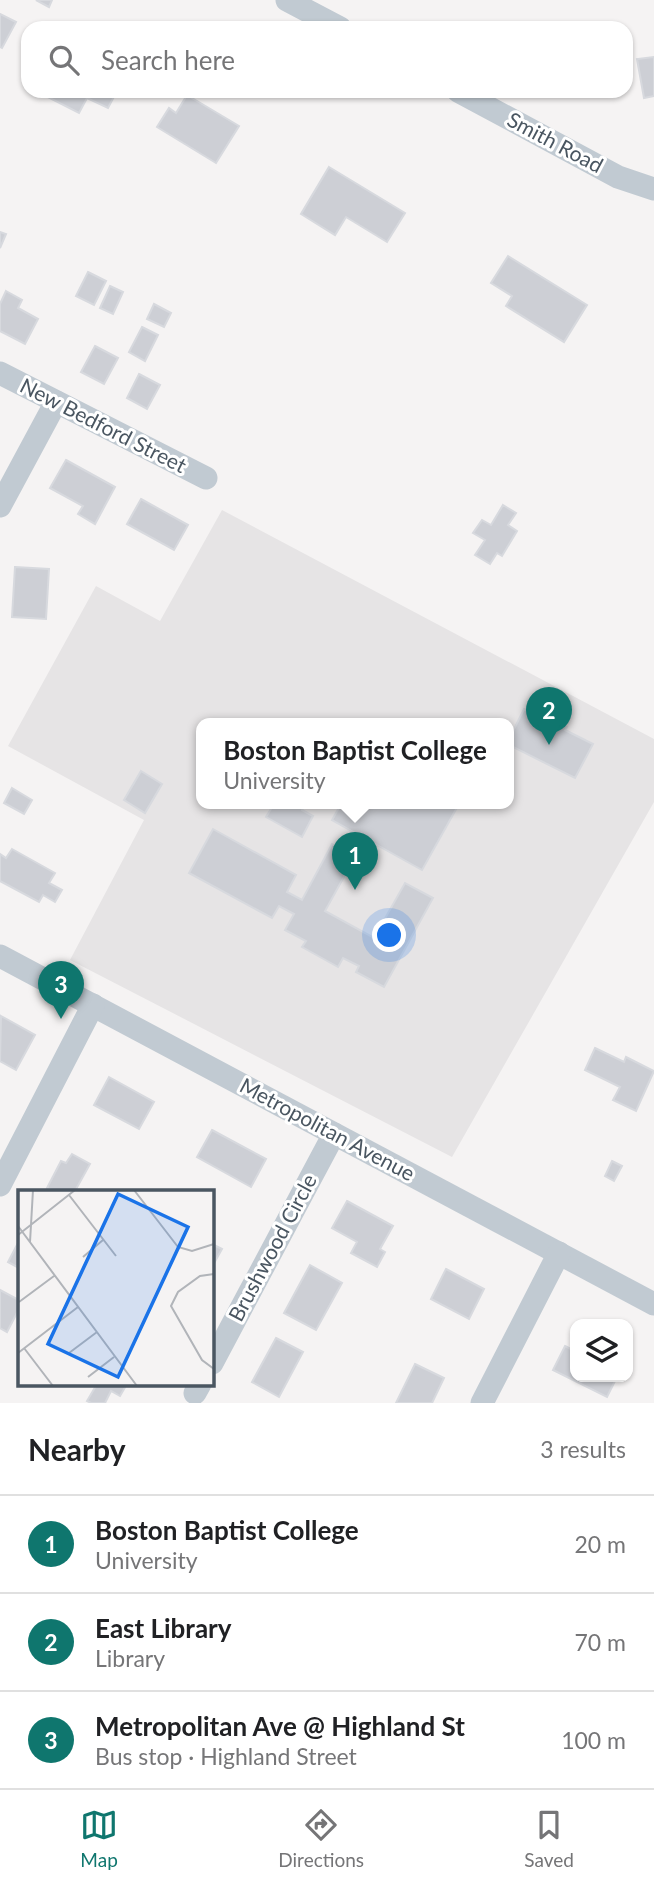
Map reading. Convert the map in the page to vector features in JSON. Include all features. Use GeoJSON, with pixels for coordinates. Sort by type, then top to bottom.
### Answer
{"type":"FeatureCollection","features":[{"type":"Feature","properties":{"kind":"street"},"geometry":{"type":"LineString","coordinates":[[287,0],[327,21]]}},
{"type":"Feature","properties":{"kind":"street","name":"Smith Road"},"geometry":{"type":"LineString","coordinates":[[471,98],[618,177],[654,189]]}},
{"type":"Feature","properties":{"kind":"street","name":"New Bedford Street"},"geometry":{"type":"LineString","coordinates":[[0,373],[206,478]]}},
{"type":"Feature","properties":{"kind":"street"},"geometry":{"type":"LineString","coordinates":[[0,506],[55,402]]}},
{"type":"Feature","properties":{"kind":"street","name":"Metropolitan Avenue"},"geometry":{"type":"LineString","coordinates":[[0,956],[654,1304]]}},
{"type":"Feature","properties":{"kind":"street"},"geometry":{"type":"LineString","coordinates":[[0,1185],[93,1005]]}},
{"type":"Feature","properties":{"kind":"street","name":"Brushwood Circle"},"geometry":{"type":"LineString","coordinates":[[214,1359],[334,1134]]}},
{"type":"Feature","properties":{"kind":"street"},"geometry":{"type":"LineString","coordinates":[[482,1403],[559,1253]]}},
{"type":"Feature","properties":{"kind":"shaded area"},"geometry":{"type":"Polygon","coordinates":[[[222,510],[654,739],[654,802],[452,1157],[70,960],[144,820],[8,746],[96,586],[160,621],[222,510]]]}},
{"type":"Feature","properties":{"kind":"building"},"geometry":{"type":"Polygon","coordinates":[[[36,0],[52,0],[49,7],[36,0]]]}},
{"type":"Feature","properties":{"kind":"building"},"geometry":{"type":"Polygon","coordinates":[[[0,14],[16,22],[2,48],[0,47],[0,14]]]}},
{"type":"Feature","properties":{"kind":"building"},"geometry":{"type":"Polygon","coordinates":[[[654,57],[654,96],[644,98],[637,59],[654,57]]]}},
{"type":"Feature","properties":{"kind":"building"},"geometry":{"type":"Polygon","coordinates":[[[50,98],[87,98],[79,113],[50,98]]]}},
{"type":"Feature","properties":{"kind":"building"},"geometry":{"type":"Polygon","coordinates":[[[87,98],[113,98],[108,108],[87,98]]]}},
{"type":"Feature","properties":{"kind":"building"},"geometry":{"type":"Polygon","coordinates":[[[185,98],[192,98],[239,126],[216,163],[157,127],[169,108],[176,113],[185,98]]]}},
{"type":"Feature","properties":{"kind":"building"},"geometry":{"type":"Polygon","coordinates":[[[329,167],[405,213],[387,242],[346,217],[335,235],[301,214],[329,167]]]}},
{"type":"Feature","properties":{"kind":"building"},"geometry":{"type":"Polygon","coordinates":[[[0,232],[6,234],[0,248],[0,232]]]}},
{"type":"Feature","properties":{"kind":"building"},"geometry":{"type":"Polygon","coordinates":[[[508,256],[587,305],[564,342],[506,306],[512,296],[491,283],[508,256]]]}},
{"type":"Feature","properties":{"kind":"building"},"geometry":{"type":"Polygon","coordinates":[[[88,272],[106,281],[94,305],[76,296],[88,272]]]}},
{"type":"Feature","properties":{"kind":"building"},"geometry":{"type":"Polygon","coordinates":[[[110,286],[123,292],[113,314],[100,308],[110,286]]]}},
{"type":"Feature","properties":{"kind":"building"},"geometry":{"type":"Polygon","coordinates":[[[6,291],[22,300],[18,308],[38,319],[25,344],[0,331],[0,304],[6,291]]]}},
{"type":"Feature","properties":{"kind":"building"},"geometry":{"type":"Polygon","coordinates":[[[154,304],[171,313],[164,327],[147,319],[154,304]]]}},
{"type":"Feature","properties":{"kind":"building"},"geometry":{"type":"Polygon","coordinates":[[[142,327],[158,335],[145,361],[129,352],[142,327]]]}},
{"type":"Feature","properties":{"kind":"building"},"geometry":{"type":"Polygon","coordinates":[[[95,346],[118,358],[104,384],[81,372],[95,346]]]}},
{"type":"Feature","properties":{"kind":"building"},"geometry":{"type":"Polygon","coordinates":[[[139,374],[160,385],[147,409],[127,398],[139,374]]]}},
{"type":"Feature","properties":{"kind":"building"},"geometry":{"type":"Polygon","coordinates":[[[66,460],[115,487],[95,524],[78,514],[83,506],[50,488],[66,460]]]}},
{"type":"Feature","properties":{"kind":"building"},"geometry":{"type":"Polygon","coordinates":[[[141,499],[188,525],[174,550],[127,524],[141,499]]]}},
{"type":"Feature","properties":{"kind":"building"},"geometry":{"type":"Polygon","coordinates":[[[503,505],[516,513],[508,525],[517,531],[502,556],[497,553],[490,564],[475,555],[485,540],[473,533],[482,520],[491,525],[503,505]]]}},
{"type":"Feature","properties":{"kind":"building"},"geometry":{"type":"Polygon","coordinates":[[[15,567],[49,569],[46,619],[12,617],[15,567]]]}},
{"type":"Feature","properties":{"kind":"building"},"geometry":{"type":"Polygon","coordinates":[[[524,709],[567,727],[565,730],[593,744],[575,778],[514,748],[514,729],[524,709]]]}},
{"type":"Feature","properties":{"kind":"building"},"geometry":{"type":"Polygon","coordinates":[[[141,771],[162,784],[145,813],[124,800],[141,771]]]}},
{"type":"Feature","properties":{"kind":"building"},"geometry":{"type":"Polygon","coordinates":[[[12,788],[32,800],[24,814],[4,803],[12,788]]]}},
{"type":"Feature","properties":{"kind":"building"},"geometry":{"type":"Polygon","coordinates":[[[271,809],[302,809],[313,816],[302,837],[266,817],[271,809]]]}},
{"type":"Feature","properties":{"kind":"building"},"geometry":{"type":"Polygon","coordinates":[[[338,809],[456,809],[422,870],[332,820],[338,809]]]}},
{"type":"Feature","properties":{"kind":"building"},"geometry":{"type":"Polygon","coordinates":[[[213,829],[296,875],[287,892],[302,900],[332,844],[355,857],[325,911],[374,938],[405,883],[433,898],[384,987],[356,972],[359,966],[343,958],[338,967],[302,947],[306,941],[285,930],[294,914],[279,906],[272,918],[189,873],[213,829]]]}},
{"type":"Feature","properties":{"kind":"building"},"geometry":{"type":"Polygon","coordinates":[[[12,849],[55,873],[49,883],[62,890],[55,902],[43,895],[39,902],[0,881],[0,854],[6,858],[12,849]]]}},
{"type":"Feature","properties":{"kind":"building"},"geometry":{"type":"Polygon","coordinates":[[[1,1016],[35,1035],[16,1070],[0,1061],[1,1016]]]}},
{"type":"Feature","properties":{"kind":"building"},"geometry":{"type":"Polygon","coordinates":[[[595,1048],[624,1062],[626,1057],[654,1071],[636,1111],[613,1100],[620,1087],[585,1070],[595,1048]]]}},
{"type":"Feature","properties":{"kind":"building"},"geometry":{"type":"Polygon","coordinates":[[[109,1077],[154,1102],[139,1129],[94,1105],[109,1077]]]}},
{"type":"Feature","properties":{"kind":"building"},"geometry":{"type":"Polygon","coordinates":[[[212,1130],[266,1159],[251,1187],[197,1157],[212,1130]]]}},
{"type":"Feature","properties":{"kind":"building"},"geometry":{"type":"Polygon","coordinates":[[[72,1154],[90,1164],[76,1190],[47,1188],[61,1161],[66,1163],[72,1154]]]}},
{"type":"Feature","properties":{"kind":"building"},"geometry":{"type":"Polygon","coordinates":[[[612,1161],[622,1166],[614,1181],[605,1176],[612,1161]]]}},
{"type":"Feature","properties":{"kind":"building"},"geometry":{"type":"Polygon","coordinates":[[[347,1201],[393,1226],[380,1249],[385,1252],[377,1267],[351,1253],[357,1242],[332,1228],[347,1201]]]}},
{"type":"Feature","properties":{"kind":"building"},"geometry":{"type":"Polygon","coordinates":[[[18,1243],[18,1267],[8,1262],[18,1243]]]}},
{"type":"Feature","properties":{"kind":"building"},"geometry":{"type":"Polygon","coordinates":[[[214,1245],[222,1249],[214,1263],[214,1245]]]}},
{"type":"Feature","properties":{"kind":"building"},"geometry":{"type":"Polygon","coordinates":[[[310,1265],[342,1283],[316,1330],[284,1313],[310,1265]]]}},
{"type":"Feature","properties":{"kind":"building"},"geometry":{"type":"Polygon","coordinates":[[[446,1269],[484,1289],[469,1319],[431,1299],[446,1269]]]}},
{"type":"Feature","properties":{"kind":"building"},"geometry":{"type":"Polygon","coordinates":[[[0,1290],[18,1299],[18,1311],[7,1332],[0,1328],[0,1290]]]}},
{"type":"Feature","properties":{"kind":"building"},"geometry":{"type":"Polygon","coordinates":[[[276,1338],[303,1352],[279,1397],[252,1382],[276,1338]]]}},
{"type":"Feature","properties":{"kind":"building"},"geometry":{"type":"Polygon","coordinates":[[[565,1346],[570,1348],[570,1378],[553,1370],[565,1346]]]}},
{"type":"Feature","properties":{"kind":"building"},"geometry":{"type":"Polygon","coordinates":[[[415,1364],[444,1378],[432,1403],[396,1403],[415,1364]]]}},
{"type":"Feature","properties":{"kind":"building"},"geometry":{"type":"Polygon","coordinates":[[[577,1382],[614,1382],[607,1397],[577,1382]]]}},
{"type":"Feature","properties":{"kind":"building"},"geometry":{"type":"Polygon","coordinates":[[[96,1386],[126,1386],[120,1396],[111,1391],[105,1403],[87,1401],[96,1386]]]}},
{"type":"Feature","properties":{"kind":"place","name":"East Library"},"geometry":{"type":"Point","coordinates":[549,745]}},
{"type":"Feature","properties":{"kind":"place","name":"Boston Baptist College"},"geometry":{"type":"Point","coordinates":[355,890]}},
{"type":"Feature","properties":{"kind":"place","name":"Metropolitan Ave @ Highland St"},"geometry":{"type":"Point","coordinates":[61,1019]}}]}
